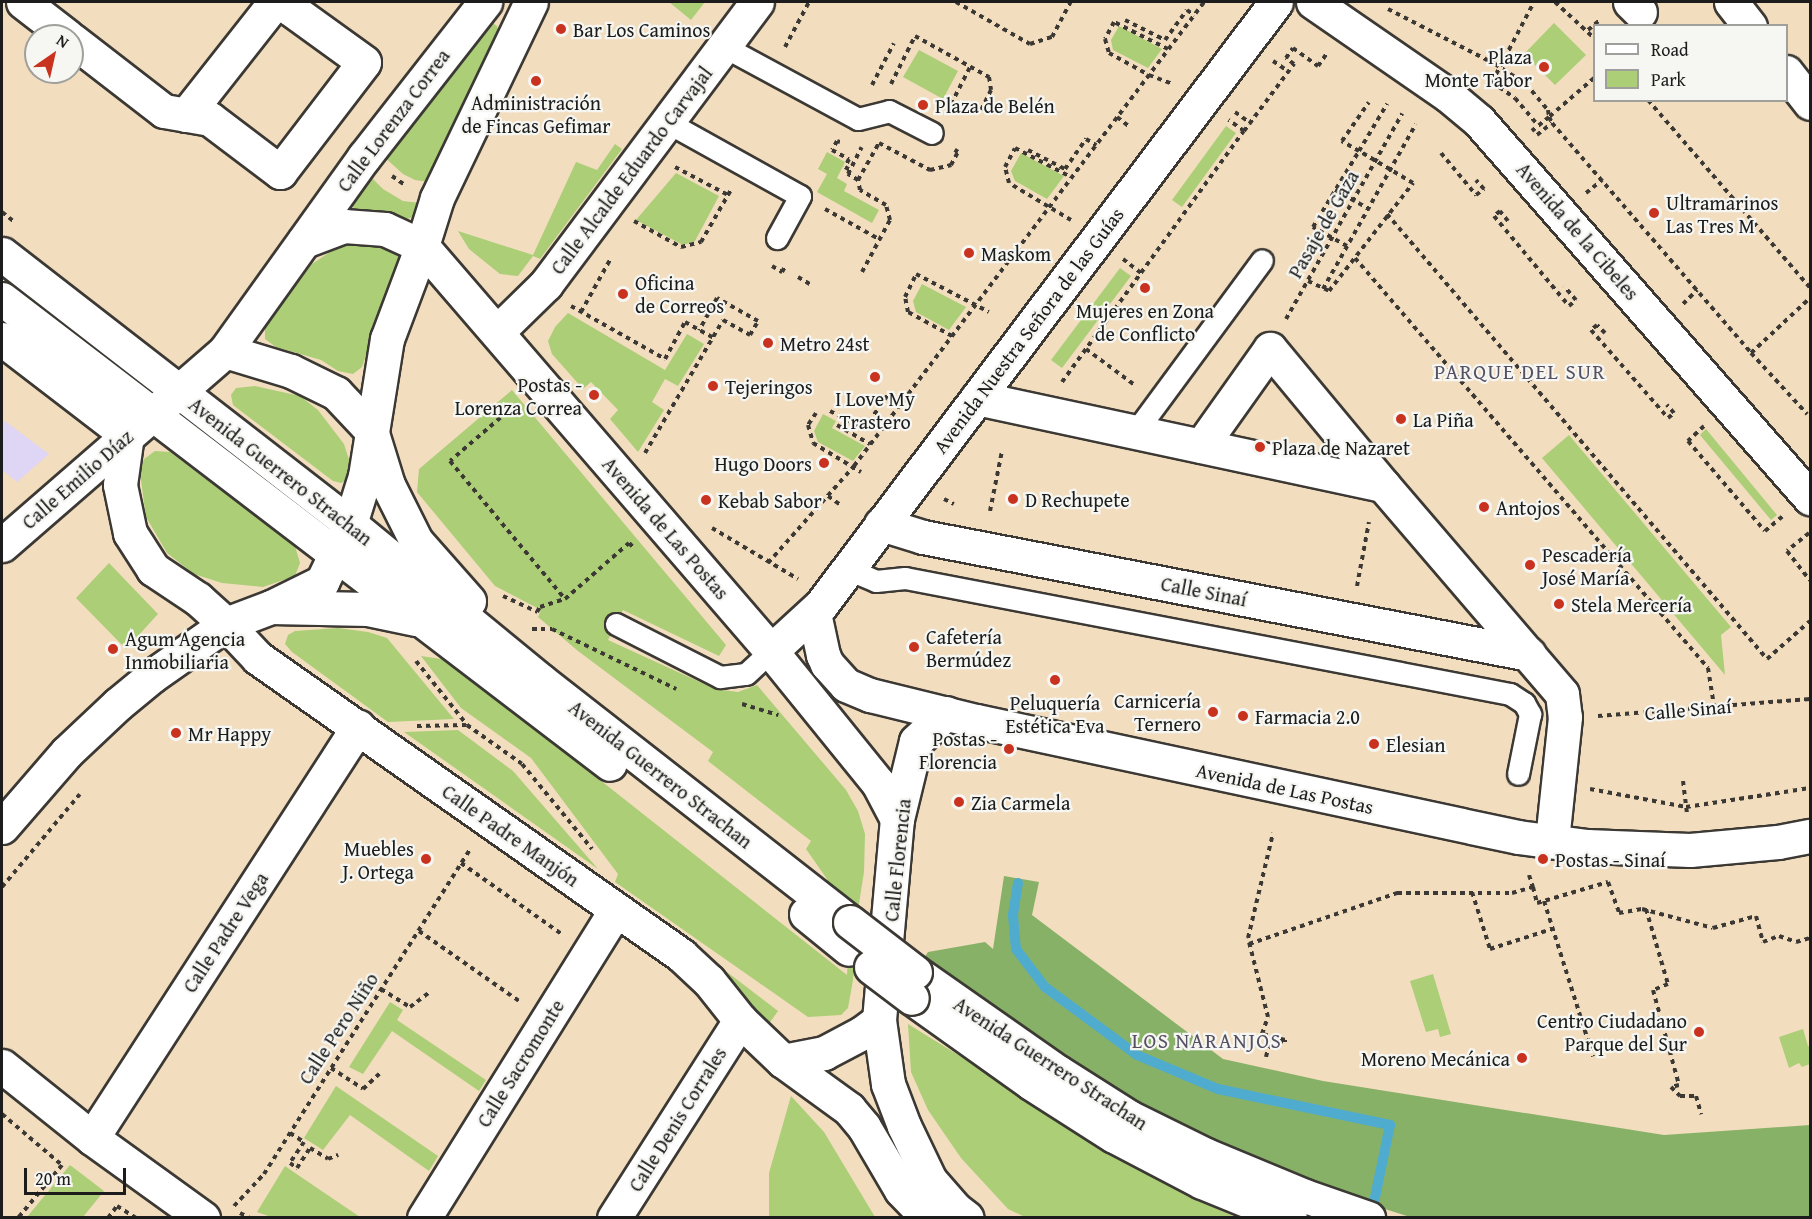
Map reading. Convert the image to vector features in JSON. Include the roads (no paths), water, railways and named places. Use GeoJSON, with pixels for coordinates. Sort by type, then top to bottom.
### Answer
{"type":"FeatureCollection","features":[{"type":"Feature","properties":{"kind":"street"},"geometry":{"type":"LineString","coordinates":[[23,2],[51,24]]}},
{"type":"Feature","properties":{"kind":"street"},"geometry":{"type":"LineString","coordinates":[[186,115],[275,2]]}},
{"type":"Feature","properties":{"kind":"street"},"geometry":{"type":"LineString","coordinates":[[84,49],[164,111],[210,119],[280,172],[364,62],[289,8],[288,2]]}},
{"type":"Feature","properties":{"kind":"street","name":"Calle Lorenza Correa"},"geometry":{"type":"LineString","coordinates":[[179,392],[225,351],[375,142],[484,2]]}},
{"type":"Feature","properties":{"kind":"street"},"geometry":{"type":"LineString","coordinates":[[2,827],[67,752],[117,704],[226,624],[271,607],[322,582],[351,524],[365,476],[387,339],[422,246],[437,198],[531,2]]}},
{"type":"Feature","properties":{"kind":"street","name":"Calle Alcalde Eduardo Carvajal"},"geometry":{"type":"LineString","coordinates":[[497,332],[546,284],[758,2]]}},
{"type":"Feature","properties":{"kind":"street","name":"Avenida Nuestra Señora de las Guías"},"geometry":{"type":"LineString","coordinates":[[771,651],[814,613],[1276,2]]}},
{"type":"Feature","properties":{"kind":"street","name":"Avenida de la Cibeles"},"geometry":{"type":"LineString","coordinates":[[1313,2],[1448,95],[1479,120],[1810,498]]}},
{"type":"Feature","properties":{"kind":"street"},"geometry":{"type":"LineString","coordinates":[[1731,2],[1748,24]]}},
{"type":"Feature","properties":{"kind":"street"},"geometry":{"type":"LineString","coordinates":[[304,241],[344,226],[385,229],[422,246]]}},
{"type":"Feature","properties":{"kind":"street","name":"Avenida de Las Postas"},"geometry":{"type":"LineString","coordinates":[[422,246],[771,651],[878,783],[897,819]]}},
{"type":"Feature","properties":{"kind":"street","name":"Avenida Guerrero Strachan"},"geometry":{"type":"LineString","coordinates":[[2,254],[351,524],[1031,1083],[1114,1136],[1202,1182],[1290,1218]]}},
{"type":"Feature","properties":{"kind":"street","name":"Avenida Guerrero Strachan"},"geometry":{"type":"LineString","coordinates":[[2,299],[423,621],[850,935]]}},
{"type":"Feature","properties":{"kind":"street"},"geometry":{"type":"LineString","coordinates":[[2,339],[127,435]]}},
{"type":"Feature","properties":{"kind":"street"},"geometry":{"type":"LineString","coordinates":[[1201,446],[1269,349],[1377,500],[1529,654],[1562,694],[1564,717],[1552,842]]}},
{"type":"Feature","properties":{"kind":"street"},"geometry":{"type":"LineString","coordinates":[[225,351],[291,371],[336,393],[371,430],[388,485],[417,541],[540,680]]}},
{"type":"Feature","properties":{"kind":"street","name":"Calle Emilio Díaz"},"geometry":{"type":"LineString","coordinates":[[2,545],[179,392]]}},
{"type":"Feature","properties":{"kind":"street"},"geometry":{"type":"LineString","coordinates":[[977,398],[1201,446],[1377,500]]}},
{"type":"Feature","properties":{"kind":"street","name":"Calle Padre Manjón"},"geometry":{"type":"LineString","coordinates":[[127,435],[120,485],[130,532],[153,569],[198,598],[258,658],[681,955],[709,981],[740,1020],[783,1061],[849,1109],[864,1127],[901,1190],[929,1218]]}},
{"type":"Feature","properties":{"kind":"street","name":"Calle Sinaí"},"geometry":{"type":"LineString","coordinates":[[880,524],[923,537],[1529,654]]}},
{"type":"Feature","properties":{"kind":"street"},"geometry":{"type":"LineString","coordinates":[[271,607],[368,609],[423,621]]}},
{"type":"Feature","properties":{"kind":"street","name":"Avenida de Las Postas"},"geometry":{"type":"LineString","coordinates":[[814,613],[827,664],[846,685],[870,695],[1188,768],[1518,837],[1587,846],[1690,850],[1778,842],[1810,836]]}},
{"type":"Feature","properties":{"kind":"street","name":"Calle Florencia"},"geometry":{"type":"LineString","coordinates":[[879,1020],[897,819],[916,741],[946,713]]}},
{"type":"Feature","properties":{"kind":"street","name":"Calle Padre Vega"},"geometry":{"type":"LineString","coordinates":[[92,1138],[358,727]]}},
{"type":"Feature","properties":{"kind":"street","name":"Calle Sacromonte"},"geometry":{"type":"LineString","coordinates":[[424,1218],[616,910]]}},
{"type":"Feature","properties":{"kind":"street","name":"Avenida Guerrero Strachan"},"geometry":{"type":"LineString","coordinates":[[913,985],[1129,1117],[1206,1155],[1305,1196],[1368,1218]]}},
{"type":"Feature","properties":{"kind":"street","name":"Calle Denis Corrales"},"geometry":{"type":"LineString","coordinates":[[614,1218],[740,1020]]}},
{"type":"Feature","properties":{"kind":"street"},"geometry":{"type":"LineString","coordinates":[[783,1061],[824,1053],[862,1033],[879,1020]]}},
{"type":"Feature","properties":{"kind":"street"},"geometry":{"type":"LineString","coordinates":[[879,1020],[875,1072],[883,1120],[900,1170],[929,1218]]}},
{"type":"Feature","properties":{"kind":"street"},"geometry":{"type":"LineString","coordinates":[[879,1020],[888,1084],[904,1126],[930,1180],[954,1208],[967,1218]]}},
{"type":"Feature","properties":{"kind":"street"},"geometry":{"type":"LineString","coordinates":[[2,1066],[92,1138],[203,1218]]}},
{"type":"Feature","properties":{"kind":"lane"},"geometry":{"type":"LineString","coordinates":[[723,46],[858,119],[889,111],[932,133]]}},
{"type":"Feature","properties":{"kind":"lane"},"geometry":{"type":"LineString","coordinates":[[667,122],[800,196],[777,238]]}},
{"type":"Feature","properties":{"kind":"lane"},"geometry":{"type":"LineString","coordinates":[[1136,432],[1262,260]]}},
{"type":"Feature","properties":{"kind":"lane"},"geometry":{"type":"LineString","coordinates":[[855,558],[862,575],[876,581],[906,578],[1510,694],[1524,703],[1530,714],[1518,774]]}},
{"type":"Feature","properties":{"kind":"lane"},"geometry":{"type":"LineString","coordinates":[[616,624],[720,677],[746,674],[771,651]]}},
{"type":"Feature","properties":{"kind":"waterway"},"geometry":{"type":"LineString","coordinates":[[1018,883],[1013,915],[1016,949],[1045,987],[1137,1055],[1218,1089],[1390,1125],[1371,1217]]}},
{"type":"Feature","properties":{"kind":"place","name":"Bar Los Caminos"},"geometry":{"type":"Point","coordinates":[561,29]}},
{"type":"Feature","properties":{"kind":"place","name":"Plaza Monte Tabor"},"geometry":{"type":"Point","coordinates":[1544,67]}},
{"type":"Feature","properties":{"kind":"place","name":"Administración de Fincas Gefimar"},"geometry":{"type":"Point","coordinates":[536,81]}},
{"type":"Feature","properties":{"kind":"place","name":"Plaza de Belén"},"geometry":{"type":"Point","coordinates":[923,105]}},
{"type":"Feature","properties":{"kind":"place","name":"Ultramarinos Las Tres M"},"geometry":{"type":"Point","coordinates":[1654,213]}},
{"type":"Feature","properties":{"kind":"place","name":"Maskom"},"geometry":{"type":"Point","coordinates":[969,253]}},
{"type":"Feature","properties":{"kind":"place","name":"Mujeres en Zona de Conflicto"},"geometry":{"type":"Point","coordinates":[1145,288]}},
{"type":"Feature","properties":{"kind":"place","name":"Oficina de Correos"},"geometry":{"type":"Point","coordinates":[623,294]}},
{"type":"Feature","properties":{"kind":"place","name":"Metro 24st"},"geometry":{"type":"Point","coordinates":[768,343]}},
{"type":"Feature","properties":{"kind":"place","name":"I Love My Trastero"},"geometry":{"type":"Point","coordinates":[875,377]}},
{"type":"Feature","properties":{"kind":"place","name":"Tejeringos"},"geometry":{"type":"Point","coordinates":[713,386]}},
{"type":"Feature","properties":{"kind":"place","name":"Postas - Lorenza Correa"},"geometry":{"type":"Point","coordinates":[594,395]}},
{"type":"Feature","properties":{"kind":"place","name":"La Piña"},"geometry":{"type":"Point","coordinates":[1401,419]}},
{"type":"Feature","properties":{"kind":"place","name":"Plaza de Nazaret"},"geometry":{"type":"Point","coordinates":[1260,447]}},
{"type":"Feature","properties":{"kind":"place","name":"Hugo Doors"},"geometry":{"type":"Point","coordinates":[824,463]}},
{"type":"Feature","properties":{"kind":"place","name":"D Rechupete"},"geometry":{"type":"Point","coordinates":[1013,499]}},
{"type":"Feature","properties":{"kind":"place","name":"Kebab Sabor"},"geometry":{"type":"Point","coordinates":[706,500]}},
{"type":"Feature","properties":{"kind":"place","name":"Antojos"},"geometry":{"type":"Point","coordinates":[1484,507]}},
{"type":"Feature","properties":{"kind":"place","name":"Pescadería José María"},"geometry":{"type":"Point","coordinates":[1530,565]}},
{"type":"Feature","properties":{"kind":"place","name":"Stela Mercería"},"geometry":{"type":"Point","coordinates":[1559,604]}},
{"type":"Feature","properties":{"kind":"place","name":"Cafetería Bermúdez"},"geometry":{"type":"Point","coordinates":[914,647]}},
{"type":"Feature","properties":{"kind":"place","name":"Agum Agencia Inmobiliaria"},"geometry":{"type":"Point","coordinates":[113,649]}},
{"type":"Feature","properties":{"kind":"place","name":"Peluquería Estética Eva"},"geometry":{"type":"Point","coordinates":[1055,680]}},
{"type":"Feature","properties":{"kind":"place","name":"Carnicería Ternero"},"geometry":{"type":"Point","coordinates":[1213,712]}},
{"type":"Feature","properties":{"kind":"place","name":"Farmacia 2.0"},"geometry":{"type":"Point","coordinates":[1243,716]}},
{"type":"Feature","properties":{"kind":"place","name":"Mr Happy"},"geometry":{"type":"Point","coordinates":[176,733]}},
{"type":"Feature","properties":{"kind":"place","name":"Elesian"},"geometry":{"type":"Point","coordinates":[1374,744]}},
{"type":"Feature","properties":{"kind":"place","name":"Postas - Florencia"},"geometry":{"type":"Point","coordinates":[1009,749]}},
{"type":"Feature","properties":{"kind":"place","name":"Zia Carmela"},"geometry":{"type":"Point","coordinates":[959,802]}},
{"type":"Feature","properties":{"kind":"place","name":"Muebles J. Ortega"},"geometry":{"type":"Point","coordinates":[426,859]}},
{"type":"Feature","properties":{"kind":"place","name":"Postas - Sinaí"},"geometry":{"type":"Point","coordinates":[1543,859]}},
{"type":"Feature","properties":{"kind":"place","name":"Centro Ciudadano Parque del Sur"},"geometry":{"type":"Point","coordinates":[1699,1032]}},
{"type":"Feature","properties":{"kind":"place","name":"Moreno Mecánica"},"geometry":{"type":"Point","coordinates":[1522,1058]}},
{"type":"Feature","properties":{"kind":"district","name":"PARQUE DEL SUR"},"geometry":{"type":"Point","coordinates":[1520,372]}},
{"type":"Feature","properties":{"kind":"district","name":"LOS NARANJOS"},"geometry":{"type":"Point","coordinates":[1207,1041]}}]}
